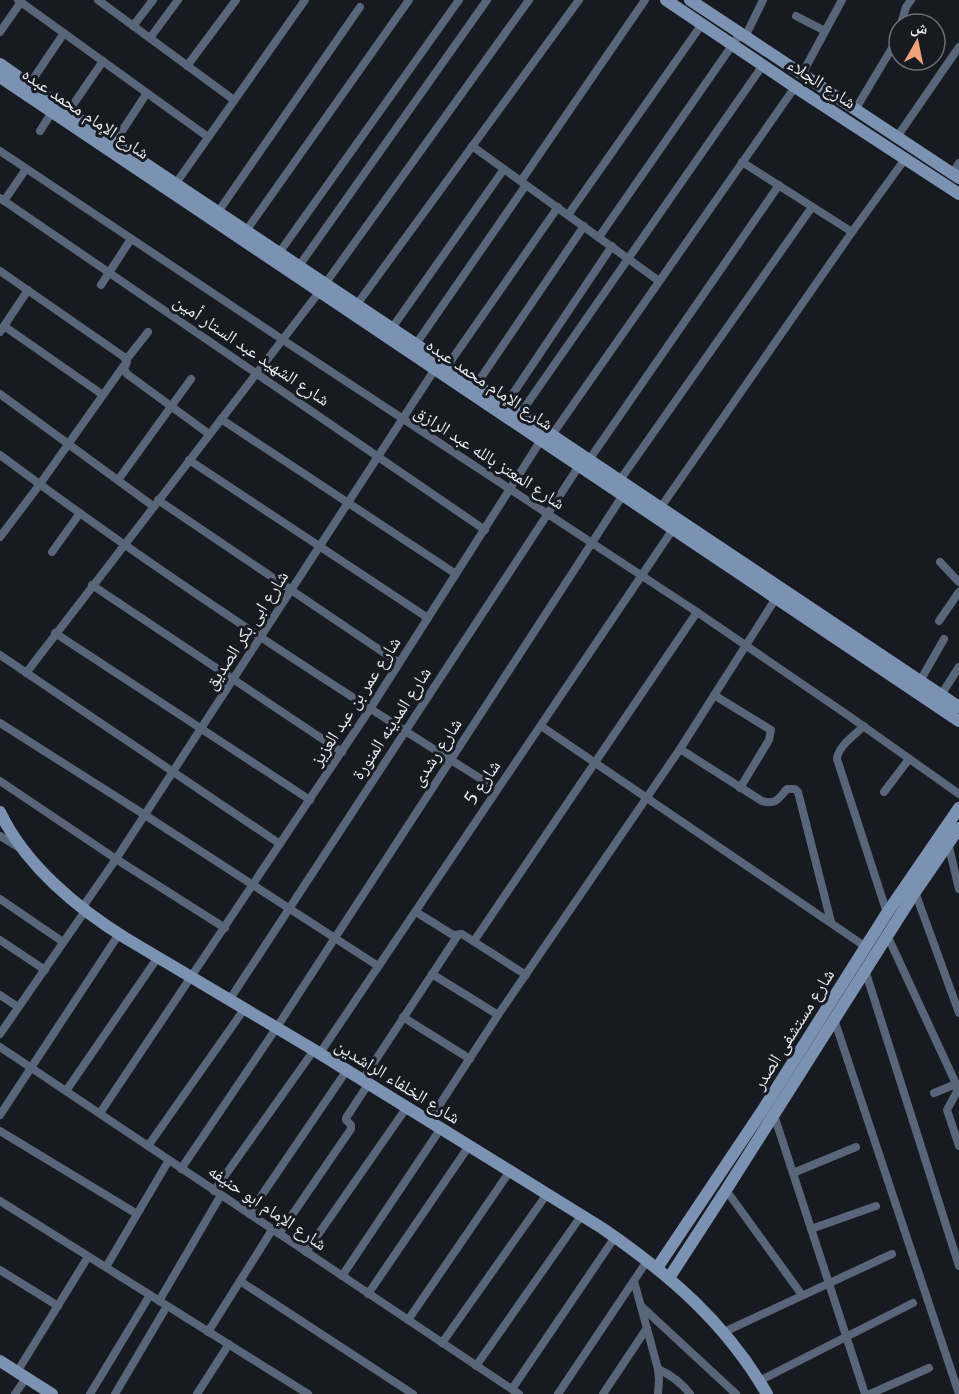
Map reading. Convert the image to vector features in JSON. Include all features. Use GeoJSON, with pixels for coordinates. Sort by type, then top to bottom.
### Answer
{"type":"FeatureCollection","features":[{"type":"Feature","properties":{"kind":"main road","name":"شارع الجلاء"},"geometry":{"type":"LineString","coordinates":[[666,0],[959,194]]}},
{"type":"Feature","properties":{"kind":"main road","name":"شارع الجلاء"},"geometry":{"type":"LineString","coordinates":[[690,0],[704,4],[743,35],[855,110],[928,158],[957,172]]}},
{"type":"Feature","properties":{"kind":"main road","name":"شارع الإمام محمد عبده"},"geometry":{"type":"LineString","coordinates":[[0,64],[114,142],[173,187],[218,212],[299,266],[323,288]]}},
{"type":"Feature","properties":{"kind":"main road","name":"شارع الإمام محمد عبده"},"geometry":{"type":"LineString","coordinates":[[0,77],[173,187],[442,367],[584,463],[623,495],[660,507],[959,707]]}},
{"type":"Feature","properties":{"kind":"main road"},"geometry":{"type":"LineString","coordinates":[[921,169],[928,158]]}},
{"type":"Feature","properties":{"kind":"main road","name":"شارع الإمام محمد عبده"},"geometry":{"type":"LineString","coordinates":[[354,309],[392,328],[416,344],[442,367],[477,385],[506,404],[546,438]]}},
{"type":"Feature","properties":{"kind":"main road","name":"شارع الإمام محمد عبده"},"geometry":{"type":"LineString","coordinates":[[584,463],[620,480],[673,529],[959,721]]}},
{"type":"Feature","properties":{"kind":"main road","name":"شارع مستشفى الصدر"},"geometry":{"type":"LineString","coordinates":[[652,1264],[764,1108],[887,913],[959,808]]}},
{"type":"Feature","properties":{"kind":"main road","name":"شارع الخلفاء الراشدين"},"geometry":{"type":"LineString","coordinates":[[0,812],[10,832],[48,878],[84,909],[120,934],[366,1081],[581,1215],[652,1264],[696,1303],[724,1332],[754,1370],[767,1394]]}},
{"type":"Feature","properties":{"kind":"main road","name":"شارع مستشفى الصدر"},"geometry":{"type":"LineString","coordinates":[[669,1278],[887,935],[959,828]]}},
{"type":"Feature","properties":{"kind":"main road"},"geometry":{"type":"LineString","coordinates":[[0,1361],[52,1394]]}},
{"type":"Feature","properties":{"kind":"street"},"geometry":{"type":"LineString","coordinates":[[98,0],[234,100]]}},
{"type":"Feature","properties":{"kind":"street"},"geometry":{"type":"LineString","coordinates":[[133,26],[153,0]]}},
{"type":"Feature","properties":{"kind":"street"},"geometry":{"type":"LineString","coordinates":[[150,38],[178,0]]}},
{"type":"Feature","properties":{"kind":"street"},"geometry":{"type":"LineString","coordinates":[[187,66],[236,0]]}},
{"type":"Feature","properties":{"kind":"street"},"geometry":{"type":"LineString","coordinates":[[173,187],[304,0]]}},
{"type":"Feature","properties":{"kind":"street"},"geometry":{"type":"LineString","coordinates":[[246,231],[409,0]]}},
{"type":"Feature","properties":{"kind":"street"},"geometry":{"type":"LineString","coordinates":[[279,253],[459,0]]}},
{"type":"Feature","properties":{"kind":"street"},"geometry":{"type":"LineString","coordinates":[[299,266],[487,0]]}},
{"type":"Feature","properties":{"kind":"street"},"geometry":{"type":"LineString","coordinates":[[26,673],[323,288],[529,0]]}},
{"type":"Feature","properties":{"kind":"street"},"geometry":{"type":"LineString","coordinates":[[354,309],[579,0]]}},
{"type":"Feature","properties":{"kind":"street"},"geometry":{"type":"LineString","coordinates":[[416,344],[645,0]]}},
{"type":"Feature","properties":{"kind":"street"},"geometry":{"type":"LineString","coordinates":[[599,237],[733,45],[743,35],[764,0]]}},
{"type":"Feature","properties":{"kind":"street"},"geometry":{"type":"LineString","coordinates":[[802,74],[842,0]]}},
{"type":"Feature","properties":{"kind":"street"},"geometry":{"type":"LineString","coordinates":[[0,32],[19,1],[208,137]]}},
{"type":"Feature","properties":{"kind":"street"},"geometry":{"type":"LineString","coordinates":[[218,212],[360,7]]}},
{"type":"Feature","properties":{"kind":"street"},"geometry":{"type":"LineString","coordinates":[[796,16],[825,31]]}},
{"type":"Feature","properties":{"kind":"street"},"geometry":{"type":"LineString","coordinates":[[568,215],[702,24]]}},
{"type":"Feature","properties":{"kind":"street"},"geometry":{"type":"LineString","coordinates":[[29,85],[63,33]]}},
{"type":"Feature","properties":{"kind":"street"},"geometry":{"type":"LineString","coordinates":[[897,137],[959,47]]}},
{"type":"Feature","properties":{"kind":"street"},"geometry":{"type":"LineString","coordinates":[[855,110],[887,56]]}},
{"type":"Feature","properties":{"kind":"street"},"geometry":{"type":"LineString","coordinates":[[68,112],[103,61]]}},
{"type":"Feature","properties":{"kind":"street"},"geometry":{"type":"LineString","coordinates":[[520,414],[763,65]]}},
{"type":"Feature","properties":{"kind":"street","name":"شارع عمر بن عبد العزيز"},"geometry":{"type":"LineString","coordinates":[[99,1113],[342,752],[510,490],[795,87]]}},
{"type":"Feature","properties":{"kind":"street"},"geometry":{"type":"LineString","coordinates":[[114,142],[147,93]]}},
{"type":"Feature","properties":{"kind":"street"},"geometry":{"type":"LineString","coordinates":[[40,131],[52,112]]}},
{"type":"Feature","properties":{"kind":"street"},"geometry":{"type":"LineString","coordinates":[[472,146],[659,281]]}},
{"type":"Feature","properties":{"kind":"street","name":"شارع المعتز بالله عبد الرازق"},"geometry":{"type":"LineString","coordinates":[[0,151],[697,612],[959,794]]}},
{"type":"Feature","properties":{"kind":"street"},"geometry":{"type":"LineString","coordinates":[[660,507],[905,159]]}},
{"type":"Feature","properties":{"kind":"street"},"geometry":{"type":"LineString","coordinates":[[742,162],[852,232]]}},
{"type":"Feature","properties":{"kind":"street"},"geometry":{"type":"LineString","coordinates":[[2,199],[26,169]]}},
{"type":"Feature","properties":{"kind":"street"},"geometry":{"type":"LineString","coordinates":[[392,328],[504,169]]}},
{"type":"Feature","properties":{"kind":"street","name":"شارع المدينه المنورة"},"geometry":{"type":"LineString","coordinates":[[230,999],[548,515],[779,185]]}},
{"type":"Feature","properties":{"kind":"street","name":"شارع الشهيد عبد الستار أمين"},"geometry":{"type":"LineString","coordinates":[[2,199],[484,530]]}},
{"type":"Feature","properties":{"kind":"street","name":"شارع ابى بكر الصديق"},"geometry":{"type":"LineString","coordinates":[[0,1034],[45,970],[402,419],[558,207]]}},
{"type":"Feature","properties":{"kind":"street"},"geometry":{"type":"LineString","coordinates":[[620,480],[812,207]]}},
{"type":"Feature","properties":{"kind":"street"},"geometry":{"type":"LineString","coordinates":[[477,385],[584,226]]}},
{"type":"Feature","properties":{"kind":"street"},"geometry":{"type":"LineString","coordinates":[[101,285],[131,239]]}},
{"type":"Feature","properties":{"kind":"street"},"geometry":{"type":"LineString","coordinates":[[506,404],[612,246]]}},
{"type":"Feature","properties":{"kind":"street"},"geometry":{"type":"LineString","coordinates":[[0,271],[126,361]]}},
{"type":"Feature","properties":{"kind":"street"},"geometry":{"type":"LineString","coordinates":[[28,290],[2,329],[103,395]]}},
{"type":"Feature","properties":{"kind":"street"},"geometry":{"type":"LineString","coordinates":[[0,537],[148,332]]}},
{"type":"Feature","properties":{"kind":"street"},"geometry":{"type":"LineString","coordinates":[[126,361],[125,373],[209,434]]}},
{"type":"Feature","properties":{"kind":"street"},"geometry":{"type":"LineString","coordinates":[[118,480],[191,379]]}},
{"type":"Feature","properties":{"kind":"street"},"geometry":{"type":"LineString","coordinates":[[0,394],[118,480],[291,590],[399,663]]}},
{"type":"Feature","properties":{"kind":"street"},"geometry":{"type":"LineString","coordinates":[[221,419],[456,574]]}},
{"type":"Feature","properties":{"kind":"street"},"geometry":{"type":"LineString","coordinates":[[0,455],[123,545],[260,638],[496,789]]}},
{"type":"Feature","properties":{"kind":"street"},"geometry":{"type":"LineString","coordinates":[[189,460],[428,618]]}},
{"type":"Feature","properties":{"kind":"street","name":"شارع رشدى"},"geometry":{"type":"LineString","coordinates":[[182,1169],[623,495]]}},
{"type":"Feature","properties":{"kind":"street"},"geometry":{"type":"LineString","coordinates":[[52,552],[80,513]]}},
{"type":"Feature","properties":{"kind":"street","name":"شارع 5"},"geometry":{"type":"LineString","coordinates":[[115,1394],[218,1193],[416,912],[496,789],[673,529]]}},
{"type":"Feature","properties":{"kind":"street"},"geometry":{"type":"LineString","coordinates":[[940,562],[959,582]]}},
{"type":"Feature","properties":{"kind":"street"},"geometry":{"type":"LineString","coordinates":[[92,585],[342,752]]}},
{"type":"Feature","properties":{"kind":"street"},"geometry":{"type":"LineString","coordinates":[[939,621],[959,592]]}},
{"type":"Feature","properties":{"kind":"street"},"geometry":{"type":"LineString","coordinates":[[429,1121],[498,1015],[680,749],[776,598]]}},
{"type":"Feature","properties":{"kind":"street"},"geometry":{"type":"LineString","coordinates":[[474,941],[697,612]]}},
{"type":"Feature","properties":{"kind":"street"},"geometry":{"type":"LineString","coordinates":[[55,633],[310,800]]}},
{"type":"Feature","properties":{"kind":"street"},"geometry":{"type":"LineString","coordinates":[[920,681],[944,639]]}},
{"type":"Feature","properties":{"kind":"street"},"geometry":{"type":"LineString","coordinates":[[0,655],[280,844]]}},
{"type":"Feature","properties":{"kind":"street"},"geometry":{"type":"LineString","coordinates":[[941,695],[959,667]]}},
{"type":"Feature","properties":{"kind":"street"},"geometry":{"type":"LineString","coordinates":[[714,695],[771,730],[769,740],[740,788]]}},
{"type":"Feature","properties":{"kind":"street"},"geometry":{"type":"LineString","coordinates":[[0,723],[378,966]]}},
{"type":"Feature","properties":{"kind":"street"},"geometry":{"type":"LineString","coordinates":[[541,726],[866,947]]}},
{"type":"Feature","properties":{"kind":"street"},"geometry":{"type":"LineString","coordinates":[[864,726],[840,748],[837,759],[887,913]]}},
{"type":"Feature","properties":{"kind":"street"},"geometry":{"type":"LineString","coordinates":[[680,749],[762,801],[771,803],[787,789],[795,789],[798,792],[831,922]]}},
{"type":"Feature","properties":{"kind":"street"},"geometry":{"type":"LineString","coordinates":[[884,792],[909,759]]}},
{"type":"Feature","properties":{"kind":"street"},"geometry":{"type":"LineString","coordinates":[[0,781],[116,859],[225,928]]}},
{"type":"Feature","properties":{"kind":"street"},"geometry":{"type":"LineString","coordinates":[[1,838],[26,852]]}},
{"type":"Feature","properties":{"kind":"street"},"geometry":{"type":"LineString","coordinates":[[948,843],[959,889]]}},
{"type":"Feature","properties":{"kind":"street"},"geometry":{"type":"LineString","coordinates":[[915,892],[959,1013]]}},
{"type":"Feature","properties":{"kind":"street"},"geometry":{"type":"LineString","coordinates":[[0,898],[63,942]]}},
{"type":"Feature","properties":{"kind":"street"},"geometry":{"type":"LineString","coordinates":[[416,912],[453,935],[462,934],[526,975]]}},
{"type":"Feature","properties":{"kind":"street"},"geometry":{"type":"LineString","coordinates":[[0,1115],[120,934]]}},
{"type":"Feature","properties":{"kind":"street"},"geometry":{"type":"LineString","coordinates":[[208,1332],[240,1281],[351,1129],[351,1125],[345,1118],[403,1017],[458,935]]}},
{"type":"Feature","properties":{"kind":"street"},"geometry":{"type":"LineString","coordinates":[[887,935],[956,1084],[957,1090],[947,1110],[959,1146]]}},
{"type":"Feature","properties":{"kind":"street"},"geometry":{"type":"LineString","coordinates":[[0,940],[45,970]]}},
{"type":"Feature","properties":{"kind":"street"},"geometry":{"type":"LineString","coordinates":[[66,1091],[158,957]]}},
{"type":"Feature","properties":{"kind":"street"},"geometry":{"type":"LineString","coordinates":[[865,970],[959,1266]]}},
{"type":"Feature","properties":{"kind":"street"},"geometry":{"type":"LineString","coordinates":[[432,974],[498,1015]]}},
{"type":"Feature","properties":{"kind":"street"},"geometry":{"type":"LineString","coordinates":[[0,995],[18,1007]]}},
{"type":"Feature","properties":{"kind":"street"},"geometry":{"type":"LineString","coordinates":[[148,1146],[245,1008]]}},
{"type":"Feature","properties":{"kind":"street"},"geometry":{"type":"LineString","coordinates":[[403,1017],[470,1059]]}},
{"type":"Feature","properties":{"kind":"street"},"geometry":{"type":"LineString","coordinates":[[834,1019],[958,1394]]}},
{"type":"Feature","properties":{"kind":"street","name":"شارع الإمام ابو حنيفه"},"geometry":{"type":"LineString","coordinates":[[0,1047],[515,1392]]}},
{"type":"Feature","properties":{"kind":"street"},"geometry":{"type":"LineString","coordinates":[[249,1214],[347,1070]]}},
{"type":"Feature","properties":{"kind":"street"},"geometry":{"type":"LineString","coordinates":[[934,1092],[956,1084]]}},
{"type":"Feature","properties":{"kind":"street"},"geometry":{"type":"LineString","coordinates":[[306,1252],[407,1107]]}},
{"type":"Feature","properties":{"kind":"street"},"geometry":{"type":"LineString","coordinates":[[774,1115],[865,1394]]}},
{"type":"Feature","properties":{"kind":"street"},"geometry":{"type":"LineString","coordinates":[[342,1276],[441,1128]]}},
{"type":"Feature","properties":{"kind":"street"},"geometry":{"type":"LineString","coordinates":[[0,1131],[137,1214]]}},
{"type":"Feature","properties":{"kind":"street"},"geometry":{"type":"LineString","coordinates":[[368,1294],[469,1146]]}},
{"type":"Feature","properties":{"kind":"street"},"geometry":{"type":"LineString","coordinates":[[793,1173],[856,1147]]}},
{"type":"Feature","properties":{"kind":"street"},"geometry":{"type":"LineString","coordinates":[[106,1267],[170,1160]]}},
{"type":"Feature","properties":{"kind":"street"},"geometry":{"type":"LineString","coordinates":[[408,1320],[510,1171]]}},
{"type":"Feature","properties":{"kind":"street"},"geometry":{"type":"LineString","coordinates":[[726,1190],[802,1295]]}},
{"type":"Feature","properties":{"kind":"street"},"geometry":{"type":"LineString","coordinates":[[442,1343],[547,1194]]}},
{"type":"Feature","properties":{"kind":"street"},"geometry":{"type":"LineString","coordinates":[[0,1201],[308,1394]]}},
{"type":"Feature","properties":{"kind":"street"},"geometry":{"type":"LineString","coordinates":[[811,1229],[876,1206]]}},
{"type":"Feature","properties":{"kind":"street"},"geometry":{"type":"LineString","coordinates":[[476,1366],[581,1215]]}},
{"type":"Feature","properties":{"kind":"street"},"geometry":{"type":"LineString","coordinates":[[515,1392],[615,1237]]}},
{"type":"Feature","properties":{"kind":"street"},"geometry":{"type":"LineString","coordinates":[[724,1332],[892,1254]]}},
{"type":"Feature","properties":{"kind":"street"},"geometry":{"type":"LineString","coordinates":[[15,1394],[21,1375],[58,1306],[88,1257]]}},
{"type":"Feature","properties":{"kind":"street"},"geometry":{"type":"LineString","coordinates":[[558,1394],[634,1281],[652,1264]]}},
{"type":"Feature","properties":{"kind":"street"},"geometry":{"type":"LineString","coordinates":[[0,1270],[58,1306]]}},
{"type":"Feature","properties":{"kind":"street"},"geometry":{"type":"LineString","coordinates":[[240,1281],[413,1394]]}},
{"type":"Feature","properties":{"kind":"street"},"geometry":{"type":"LineString","coordinates":[[634,1281],[658,1368],[657,1394]]}},
{"type":"Feature","properties":{"kind":"street"},"geometry":{"type":"LineString","coordinates":[[90,1394],[150,1295]]}},
{"type":"Feature","properties":{"kind":"street"},"geometry":{"type":"LineString","coordinates":[[759,1381],[913,1303]]}},
{"type":"Feature","properties":{"kind":"street"},"geometry":{"type":"LineString","coordinates":[[641,1306],[736,1394]]}},
{"type":"Feature","properties":{"kind":"street"},"geometry":{"type":"LineString","coordinates":[[603,1394],[647,1328]]}},
{"type":"Feature","properties":{"kind":"street"},"geometry":{"type":"LineString","coordinates":[[197,1394],[228,1344]]}},
{"type":"Feature","properties":{"kind":"street"},"geometry":{"type":"LineString","coordinates":[[658,1368],[683,1385],[690,1394]]}},
{"type":"Feature","properties":{"kind":"street"},"geometry":{"type":"LineString","coordinates":[[870,1394],[929,1368]]}}]}
